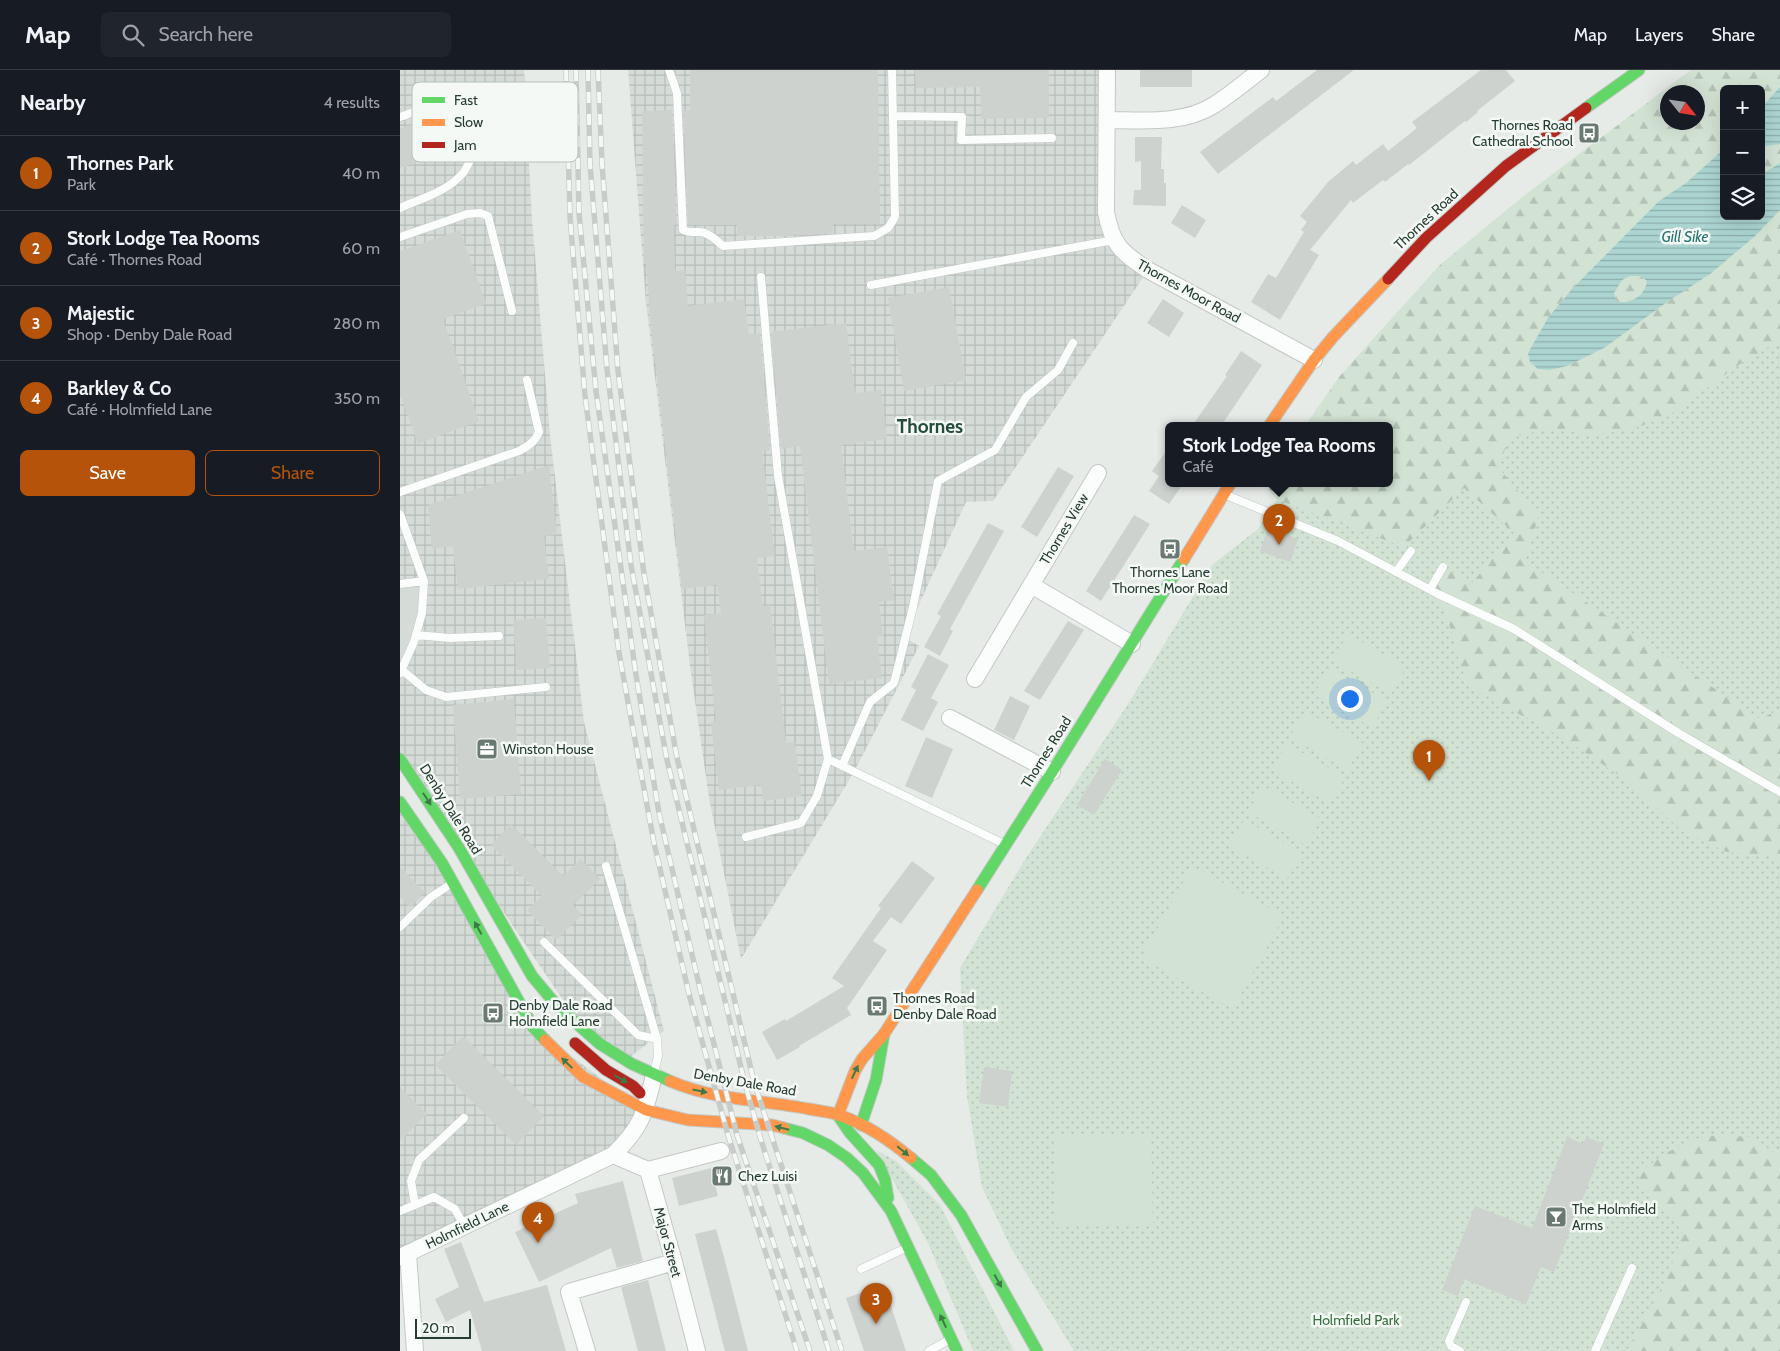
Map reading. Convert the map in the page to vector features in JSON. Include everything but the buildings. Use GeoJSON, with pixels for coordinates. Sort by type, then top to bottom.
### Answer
{"type":"FeatureCollection","features":[{"type":"Feature","properties":{"kind":"main road","name":"Thornes Road"},"geometry":{"type":"LineString","coordinates":[[1272,422],[1314,360],[1351,316],[1426,238],[1506,166],[1639,70]]}},
{"type":"Feature","properties":{"kind":"main road","name":"Thornes Road"},"geometry":{"type":"LineString","coordinates":[[838,1115],[855,1071],[862,1059],[884,1034],[1052,772],[1226,489]]}},
{"type":"Feature","properties":{"kind":"main road","name":"Denby Dale Road"},"geometry":{"type":"LineString","coordinates":[[400,758],[459,848],[532,976],[558,1007],[600,1044],[654,1075],[699,1091],[838,1115],[861,1125],[893,1143],[931,1175],[961,1215],[1037,1351]]}},
{"type":"Feature","properties":{"kind":"main road"},"geometry":{"type":"LineString","coordinates":[[400,802],[442,863],[533,1026],[561,1057],[583,1077],[646,1110],[688,1120],[772,1125],[802,1133],[828,1144],[847,1158],[863,1173],[891,1211],[958,1351]]}},
{"type":"Feature","properties":{"kind":"main road"},"geometry":{"type":"LineString","coordinates":[[544,992],[558,1022]]}},
{"type":"Feature","properties":{"kind":"main road"},"geometry":{"type":"LineString","coordinates":[[568,1034],[578,1047],[606,1070],[633,1086],[642,1096],[646,1110]]}},
{"type":"Feature","properties":{"kind":"main road","name":"Thornes Road"},"geometry":{"type":"LineString","coordinates":[[861,1125],[874,1090],[880,1066],[884,1034]]}},
{"type":"Feature","properties":{"kind":"main road"},"geometry":{"type":"LineString","coordinates":[[838,1115],[850,1133],[879,1165],[885,1180],[891,1211]]}},
{"type":"Feature","properties":{"kind":"main road"},"geometry":{"type":"LineString","coordinates":[[828,1144],[861,1125]]}},
{"type":"Feature","properties":{"kind":"street","name":"Thornes Moor Road"},"geometry":{"type":"LineString","coordinates":[[1107,70],[1106,212],[1114,240],[1127,256],[1148,270],[1314,360]]}},
{"type":"Feature","properties":{"kind":"street"},"geometry":{"type":"LineString","coordinates":[[1107,120],[1166,120],[1190,116],[1214,106],[1261,70]]}},
{"type":"Feature","properties":{"kind":"street","name":"Thornes View"},"geometry":{"type":"LineString","coordinates":[[975,679],[1098,473]]}},
{"type":"Feature","properties":{"kind":"street"},"geometry":{"type":"LineString","coordinates":[[1031,585],[1132,644]]}},
{"type":"Feature","properties":{"kind":"street"},"geometry":{"type":"LineString","coordinates":[[950,718],[1052,772]]}},
{"type":"Feature","properties":{"kind":"street","name":"Holmfield Lane"},"geometry":{"type":"LineString","coordinates":[[404,1255],[613,1155],[629,1140],[646,1110],[654,1075]]}},
{"type":"Feature","properties":{"kind":"street"},"geometry":{"type":"LineString","coordinates":[[613,1155],[648,1170],[721,1151]]}},
{"type":"Feature","properties":{"kind":"street","name":"Major Street"},"geometry":{"type":"LineString","coordinates":[[648,1170],[697,1351]]}},
{"type":"Feature","properties":{"kind":"street"},"geometry":{"type":"LineString","coordinates":[[404,1255],[415,1351]]}},
{"type":"Feature","properties":{"kind":"street"},"geometry":{"type":"LineString","coordinates":[[587,1351],[569,1292],[674,1262]]}},
{"type":"Feature","properties":{"kind":"lane"},"geometry":{"type":"LineString","coordinates":[[668,70],[677,94],[683,230],[688,233],[700,232],[713,238],[723,246],[874,236],[888,228],[895,217],[892,70]]}},
{"type":"Feature","properties":{"kind":"lane"},"geometry":{"type":"LineString","coordinates":[[400,117],[412,113]]}},
{"type":"Feature","properties":{"kind":"lane"},"geometry":{"type":"LineString","coordinates":[[893,116],[962,117],[961,140],[1052,138]]}},
{"type":"Feature","properties":{"kind":"lane"},"geometry":{"type":"LineString","coordinates":[[400,208],[446,188],[464,172],[468,162]]}},
{"type":"Feature","properties":{"kind":"lane"},"geometry":{"type":"LineString","coordinates":[[400,238],[467,214],[480,213],[488,216],[512,311]]}},
{"type":"Feature","properties":{"kind":"lane"},"geometry":{"type":"LineString","coordinates":[[871,285],[1114,240]]}},
{"type":"Feature","properties":{"kind":"lane"},"geometry":{"type":"LineString","coordinates":[[746,837],[802,823],[817,796],[828,759],[778,476],[761,277]]}},
{"type":"Feature","properties":{"kind":"lane"},"geometry":{"type":"LineString","coordinates":[[842,766],[870,702],[894,683],[914,607],[938,481],[995,450],[1026,396],[1058,370],[1073,343]]}},
{"type":"Feature","properties":{"kind":"lane"},"geometry":{"type":"LineString","coordinates":[[400,492],[519,451],[528,446],[536,439],[539,432],[528,380]]}},
{"type":"Feature","properties":{"kind":"lane"},"geometry":{"type":"LineString","coordinates":[[1226,489],[1338,541],[1396,572],[1514,629],[1680,734],[1780,792]]}},
{"type":"Feature","properties":{"kind":"lane"},"geometry":{"type":"LineString","coordinates":[[400,514],[424,581],[422,614],[416,635],[401,672],[426,690],[446,698],[546,687]]}},
{"type":"Feature","properties":{"kind":"lane"},"geometry":{"type":"LineString","coordinates":[[1396,572],[1411,551]]}},
{"type":"Feature","properties":{"kind":"lane"},"geometry":{"type":"LineString","coordinates":[[1430,589],[1443,567]]}},
{"type":"Feature","properties":{"kind":"lane"},"geometry":{"type":"LineString","coordinates":[[400,584],[424,581]]}},
{"type":"Feature","properties":{"kind":"lane"},"geometry":{"type":"LineString","coordinates":[[416,635],[450,638],[499,636]]}},
{"type":"Feature","properties":{"kind":"lane"},"geometry":{"type":"LineString","coordinates":[[828,759],[1005,845]]}},
{"type":"Feature","properties":{"kind":"lane"},"geometry":{"type":"LineString","coordinates":[[606,866],[657,1039],[658,1056],[654,1075]]}},
{"type":"Feature","properties":{"kind":"lane"},"geometry":{"type":"LineString","coordinates":[[400,927],[431,897],[453,882]]}},
{"type":"Feature","properties":{"kind":"lane"},"geometry":{"type":"LineString","coordinates":[[544,942],[638,1035],[657,1039]]}},
{"type":"Feature","properties":{"kind":"lane"},"geometry":{"type":"LineString","coordinates":[[415,1205],[411,1181],[419,1160],[464,1118]]}},
{"type":"Feature","properties":{"kind":"lane"},"geometry":{"type":"LineString","coordinates":[[400,1211],[434,1197],[455,1209],[464,1226]]}},
{"type":"Feature","properties":{"kind":"lane"},"geometry":{"type":"LineString","coordinates":[[861,1269],[908,1247]]}},
{"type":"Feature","properties":{"kind":"lane"},"geometry":{"type":"LineString","coordinates":[[1595,1351],[1632,1268]]}},
{"type":"Feature","properties":{"kind":"lane"},"geometry":{"type":"LineString","coordinates":[[1460,1351],[1451,1346],[1449,1341],[1466,1302]]}},
{"type":"Feature","properties":{"kind":"lane"},"geometry":{"type":"LineString","coordinates":[[929,1351],[952,1339]]}},
{"type":"Feature","properties":{"kind":"shaded area"},"geometry":{"type":"Polygon","coordinates":[[[400,70],[524,70],[525,82],[412,82],[412,162],[529,162],[550,435],[584,722],[664,1031],[626,1060],[584,1031],[400,759],[400,673],[414,642],[424,581],[400,584],[400,70]]]}},
{"type":"Feature","properties":{"kind":"shaded area"},"geometry":{"type":"Polygon","coordinates":[[[628,70],[1107,70],[1110,231],[1148,270],[993,501],[966,502],[904,637],[919,646],[854,772],[741,959],[709,798],[690,666],[646,303],[628,70]]]}},
{"type":"Feature","properties":{"kind":"shaded area"},"geometry":{"type":"Polygon","coordinates":[[[424,581],[422,614],[400,673],[400,584],[424,581]]]}},
{"type":"Feature","properties":{"kind":"shaded area"},"geometry":{"type":"Polygon","coordinates":[[[400,802],[533,1027],[637,1106],[629,1140],[400,1257],[400,802]]]}},
{"type":"Feature","properties":{"kind":"green space","name":"Holmfield Park"},"geometry":{"type":"Polygon","coordinates":[[[1691,70],[1780,70],[1780,1351],[1074,1351],[1012,1250],[982,1187],[967,1096],[960,968],[1024,861],[1130,701],[1212,565],[1258,529],[1277,500],[1267,487],[1393,487],[1393,422],[1308,422],[1340,376],[1440,265],[1525,195],[1660,93],[1660,130],[1705,130],[1705,85],[1671,85],[1691,70]]]}},
{"type":"Feature","properties":{"kind":"green space"},"geometry":{"type":"Polygon","coordinates":[[[1691,70],[1780,70],[1780,87],[1765,104],[1765,85],[1720,85],[1720,153],[1686,183],[1659,201],[1572,289],[1548,318],[1528,353],[1530,362],[1538,369],[1549,370],[1567,366],[1604,348],[1667,302],[1710,274],[1754,237],[1780,210],[1780,340],[1740,364],[1668,416],[1630,430],[1590,435],[1550,428],[1514,437],[1495,464],[1539,515],[1525,561],[1760,719],[1780,709],[1780,860],[1773,856],[1727,852],[1682,831],[1623,778],[1574,745],[1532,720],[1505,708],[1467,683],[1459,661],[1454,638],[1438,594],[1430,589],[1443,567],[1472,583],[1514,533],[1464,488],[1404,547],[1278,500],[1267,487],[1393,487],[1393,422],[1308,422],[1340,376],[1440,265],[1525,195],[1660,93],[1660,130],[1705,130],[1705,85],[1671,85],[1691,70]]]}},
{"type":"Feature","properties":{"kind":"green space"},"geometry":{"type":"Polygon","coordinates":[[[1780,144],[1780,163],[1765,172],[1765,147],[1780,144]]]}},
{"type":"Feature","properties":{"kind":"green space"},"geometry":{"type":"Polygon","coordinates":[[[1629,276],[1641,276],[1648,281],[1644,291],[1637,298],[1627,302],[1617,302],[1613,293],[1622,280],[1629,276]]]}},
{"type":"Feature","properties":{"kind":"green space"},"geometry":{"type":"Polygon","coordinates":[[[1348,634],[1406,667],[1391,694],[1332,661],[1348,634]]]}},
{"type":"Feature","properties":{"kind":"green space"},"geometry":{"type":"Polygon","coordinates":[[[1328,668],[1387,701],[1372,728],[1314,695],[1328,668]]]}},
{"type":"Feature","properties":{"kind":"green space"},"geometry":{"type":"Polygon","coordinates":[[[1305,711],[1363,743],[1348,770],[1290,737],[1305,711]]]}},
{"type":"Feature","properties":{"kind":"green space"},"geometry":{"type":"Polygon","coordinates":[[[1287,744],[1345,777],[1330,804],[1272,770],[1287,744]]]}},
{"type":"Feature","properties":{"kind":"green space"},"geometry":{"type":"Polygon","coordinates":[[[1263,786],[1321,819],[1306,845],[1248,812],[1263,786]]]}},
{"type":"Feature","properties":{"kind":"green space"},"geometry":{"type":"Polygon","coordinates":[[[1244,820],[1302,853],[1287,879],[1229,846],[1244,820]]]}},
{"type":"Feature","properties":{"kind":"green space"},"geometry":{"type":"Polygon","coordinates":[[[1192,866],[1284,916],[1233,1009],[1141,958],[1192,866]]]}},
{"type":"Feature","properties":{"kind":"green space"},"geometry":{"type":"Polygon","coordinates":[[[1151,1134],[1153,1224],[1056,1227],[1054,1136],[1151,1134]]]}},
{"type":"Feature","properties":{"kind":"green space"},"geometry":{"type":"Polygon","coordinates":[[[1730,1135],[1753,1138],[1780,1157],[1780,1351],[1627,1351],[1673,1263],[1683,1230],[1666,1208],[1644,1192],[1638,1174],[1684,1143],[1705,1136],[1730,1135]]]}},
{"type":"Feature","properties":{"kind":"green space"},"geometry":{"type":"Polygon","coordinates":[[[876,1150],[896,1161],[940,1205],[1014,1351],[973,1351],[928,1243],[876,1150]]]}},
{"type":"Feature","properties":{"kind":"water"},"geometry":{"type":"Polygon","coordinates":[[[1780,87],[1780,144],[1765,147],[1765,104],[1780,87]]]}},
{"type":"Feature","properties":{"kind":"water","name":"Gill Sike"},"geometry":{"type":"Polygon","coordinates":[[[1720,153],[1720,220],[1765,220],[1765,172],[1780,163],[1780,210],[1754,237],[1710,274],[1667,302],[1604,348],[1567,366],[1549,370],[1538,369],[1530,362],[1528,353],[1548,318],[1572,289],[1659,201],[1686,183],[1720,153]],[[1630,276],[1622,280],[1614,293],[1617,302],[1627,302],[1636,298],[1643,291],[1647,281],[1641,276],[1630,276]]]}},
{"type":"Feature","properties":{"kind":"railway"},"geometry":{"type":"LineString","coordinates":[[566,70],[566,82]]}},
{"type":"Feature","properties":{"kind":"railway"},"geometry":{"type":"LineString","coordinates":[[576,70],[576,82]]}},
{"type":"Feature","properties":{"kind":"railway"},"geometry":{"type":"LineString","coordinates":[[588,70],[590,164],[607,369],[631,565],[667,760],[745,1084],[761,1140],[829,1351]]}},
{"type":"Feature","properties":{"kind":"railway"},"geometry":{"type":"LineString","coordinates":[[598,70],[602,164],[618,371],[644,574],[677,758],[754,1082],[842,1351]]}},
{"type":"Feature","properties":{"kind":"railway"},"geometry":{"type":"LineString","coordinates":[[569,162],[570,217],[585,396],[619,653],[654,843],[689,994],[728,1135],[797,1351]]}},
{"type":"Feature","properties":{"kind":"railway"},"geometry":{"type":"LineString","coordinates":[[578,162],[579,213],[596,391],[636,675],[659,813],[701,993],[737,1135],[810,1351]]}},
{"type":"Feature","properties":{"kind":"traffic: fast"},"geometry":{"type":"LineString","coordinates":[[1586,108],[1639,70]]}},
{"type":"Feature","properties":{"kind":"traffic: fast"},"geometry":{"type":"LineString","coordinates":[[977,890],[1184,559]]}},
{"type":"Feature","properties":{"kind":"traffic: fast"},"geometry":{"type":"LineString","coordinates":[[400,759],[459,848],[532,976],[558,1007],[600,1044],[632,1064],[670,1081]]}},
{"type":"Feature","properties":{"kind":"traffic: fast"},"geometry":{"type":"LineString","coordinates":[[400,802],[442,863],[533,1027],[545,1040]]}},
{"type":"Feature","properties":{"kind":"traffic: fast"},"geometry":{"type":"LineString","coordinates":[[861,1125],[876,1080],[884,1034]]}},
{"type":"Feature","properties":{"kind":"traffic: fast"},"geometry":{"type":"LineString","coordinates":[[839,1117],[850,1133],[879,1165],[885,1180],[888,1198]]}},
{"type":"Feature","properties":{"kind":"traffic: fast"},"geometry":{"type":"LineString","coordinates":[[784,1128],[803,1133],[828,1145],[847,1158],[863,1173],[891,1211],[957,1351]]}},
{"type":"Feature","properties":{"kind":"traffic: fast"},"geometry":{"type":"LineString","coordinates":[[911,1158],[931,1175],[961,1215],[1037,1351]]}},
{"type":"Feature","properties":{"kind":"traffic: slow"},"geometry":{"type":"LineString","coordinates":[[1272,422],[1314,360],[1388,279]]}},
{"type":"Feature","properties":{"kind":"traffic: slow"},"geometry":{"type":"LineString","coordinates":[[1184,559],[1228,487]]}},
{"type":"Feature","properties":{"kind":"traffic: slow"},"geometry":{"type":"LineString","coordinates":[[838,1115],[855,1071],[862,1059],[884,1034],[977,890]]}},
{"type":"Feature","properties":{"kind":"traffic: slow"},"geometry":{"type":"LineString","coordinates":[[545,1040],[583,1077],[646,1110],[688,1120],[772,1125],[784,1128]]}},
{"type":"Feature","properties":{"kind":"traffic: slow"},"geometry":{"type":"LineString","coordinates":[[670,1081],[721,1096],[839,1115],[877,1133],[911,1158]]}},
{"type":"Feature","properties":{"kind":"traffic: jam"},"geometry":{"type":"LineString","coordinates":[[1388,279],[1426,238],[1506,166],[1586,108]]}},
{"type":"Feature","properties":{"kind":"traffic: jam"},"geometry":{"type":"LineString","coordinates":[[575,1043],[606,1070],[633,1086],[640,1093]]}},
{"type":"Feature","properties":{"kind":"place","name":"Thornes Road Cathedral School"},"geometry":{"type":"Point","coordinates":[1589,133]}},
{"type":"Feature","properties":{"kind":"place","name":"Stork Lodge Tea Rooms"},"geometry":{"type":"Point","coordinates":[1279,545]}},
{"type":"Feature","properties":{"kind":"place","name":"Thornes Lane Thornes Moor Road"},"geometry":{"type":"Point","coordinates":[1170,549]}},
{"type":"Feature","properties":{"kind":"place","name":"Winston House"},"geometry":{"type":"Point","coordinates":[487,749]}},
{"type":"Feature","properties":{"kind":"place","name":"Thornes Park"},"geometry":{"type":"Point","coordinates":[1429,781]}},
{"type":"Feature","properties":{"kind":"place","name":"Thornes Road Denby Dale Road"},"geometry":{"type":"Point","coordinates":[877,1006]}},
{"type":"Feature","properties":{"kind":"place","name":"Denby Dale Road Holmfield Lane"},"geometry":{"type":"Point","coordinates":[493,1013]}},
{"type":"Feature","properties":{"kind":"place","name":"Chez Luisi"},"geometry":{"type":"Point","coordinates":[722,1176]}},
{"type":"Feature","properties":{"kind":"place","name":"The Holmfield Arms"},"geometry":{"type":"Point","coordinates":[1556,1217]}},
{"type":"Feature","properties":{"kind":"place","name":"Barkley & Co"},"geometry":{"type":"Point","coordinates":[538,1243]}},
{"type":"Feature","properties":{"kind":"place","name":"Majestic"},"geometry":{"type":"Point","coordinates":[876,1324]}},
{"type":"Feature","properties":{"kind":"district","name":"Thornes"},"geometry":{"type":"Point","coordinates":[930,426]}}]}
